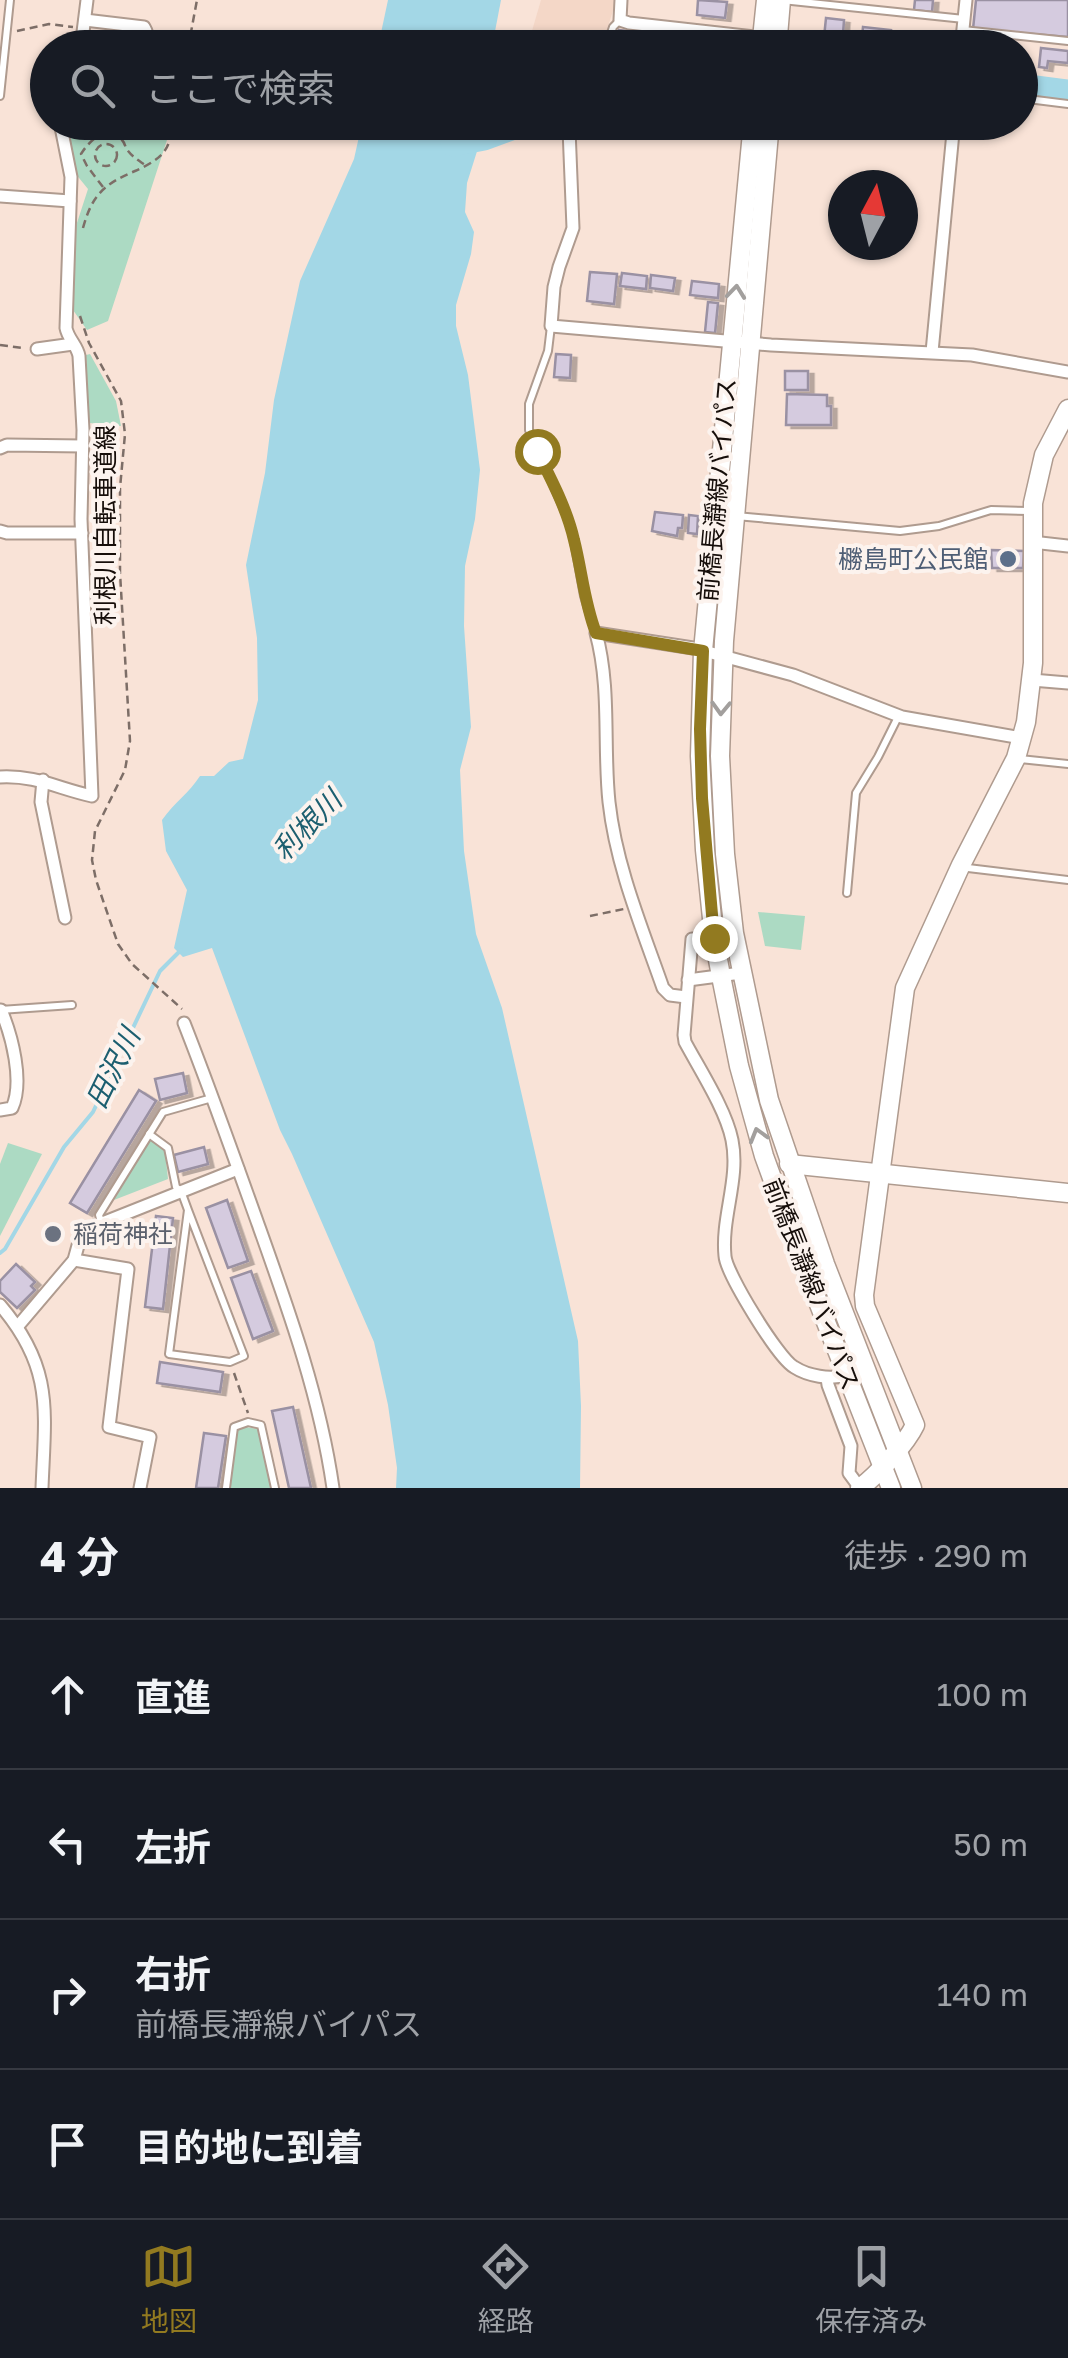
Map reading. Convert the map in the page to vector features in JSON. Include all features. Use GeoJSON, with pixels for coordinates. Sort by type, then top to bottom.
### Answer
{"type":"FeatureCollection","features":[{"type":"Feature","properties":{"kind":"main road"},"geometry":{"type":"LineString","coordinates":[[766,0],[768,30]]}},
{"type":"Feature","properties":{"kind":"main road"},"geometry":{"type":"LineString","coordinates":[[773,30],[781,0]]}},
{"type":"Feature","properties":{"kind":"main road","name":"前橋長瀞線バイパス"},"geometry":{"type":"LineString","coordinates":[[751,140],[703,651],[702,798],[714,938],[739,1066],[764,1156],[836,1376],[891,1488]]}},
{"type":"Feature","properties":{"kind":"main road","name":"前橋長瀞線バイパス"},"geometry":{"type":"LineString","coordinates":[[768,140],[723,656],[722,799],[732,914],[768,1100],[912,1488]]}},
{"type":"Feature","properties":{"kind":"main road"},"geometry":{"type":"LineString","coordinates":[[860,1488],[913,1431],[914,1422],[865,1306],[864,1294],[905,988],[961,865],[1016,758],[1022,738],[1032,680],[1035,486],[1044,455],[1068,408]]}},
{"type":"Feature","properties":{"kind":"main road"},"geometry":{"type":"LineString","coordinates":[[789,1164],[1068,1193]]}},
{"type":"Feature","properties":{"kind":"street"},"geometry":{"type":"LineString","coordinates":[[83,30],[87,0]]}},
{"type":"Feature","properties":{"kind":"street"},"geometry":{"type":"LineString","coordinates":[[620,0],[620,20],[676,30]]}},
{"type":"Feature","properties":{"kind":"street"},"geometry":{"type":"LineString","coordinates":[[962,30],[966,0]]}},
{"type":"Feature","properties":{"kind":"street"},"geometry":{"type":"LineString","coordinates":[[84,24],[146,30]]}},
{"type":"Feature","properties":{"kind":"street"},"geometry":{"type":"LineString","coordinates":[[0,777],[43,780],[92,796],[82,533],[83,446],[79,356],[68,336],[66,322],[70,177],[63,140]]}},
{"type":"Feature","properties":{"kind":"street"},"geometry":{"type":"LineString","coordinates":[[571,140],[574,228],[554,287],[552,326],[750,343],[985,356],[1068,372]]}},
{"type":"Feature","properties":{"kind":"street"},"geometry":{"type":"LineString","coordinates":[[932,352],[952,140]]}},
{"type":"Feature","properties":{"kind":"street"},"geometry":{"type":"LineString","coordinates":[[0,196],[70,201]]}},
{"type":"Feature","properties":{"kind":"street"},"geometry":{"type":"LineString","coordinates":[[37,349],[73,344]]}},
{"type":"Feature","properties":{"kind":"street"},"geometry":{"type":"LineString","coordinates":[[0,447],[83,446]]}},
{"type":"Feature","properties":{"kind":"street"},"geometry":{"type":"LineString","coordinates":[[0,531],[82,533]]}},
{"type":"Feature","properties":{"kind":"street"},"geometry":{"type":"LineString","coordinates":[[1032,542],[1068,546]]}},
{"type":"Feature","properties":{"kind":"street"},"geometry":{"type":"LineString","coordinates":[[686,997],[670,995],[663,988],[624,870],[609,802],[605,689],[596,633],[703,651],[793,675],[899,716],[1022,738]]}},
{"type":"Feature","properties":{"kind":"street"},"geometry":{"type":"LineString","coordinates":[[1032,680],[1068,683]]}},
{"type":"Feature","properties":{"kind":"street"},"geometry":{"type":"LineString","coordinates":[[43,780],[40,802],[65,918]]}},
{"type":"Feature","properties":{"kind":"street"},"geometry":{"type":"LineString","coordinates":[[692,939],[685,1042],[731,1134],[734,1154],[724,1261],[772,1344],[788,1362],[794,1368],[836,1376]]}},
{"type":"Feature","properties":{"kind":"street"},"geometry":{"type":"LineString","coordinates":[[688,980],[741,974]]}},
{"type":"Feature","properties":{"kind":"street"},"geometry":{"type":"LineString","coordinates":[[0,1010],[14,1050],[16,1094],[12,1108],[0,1110]]}},
{"type":"Feature","properties":{"kind":"street"},"geometry":{"type":"LineString","coordinates":[[184,1023],[308,1372],[333,1488]]}},
{"type":"Feature","properties":{"kind":"street"},"geometry":{"type":"LineString","coordinates":[[18,1326],[74,1260],[82,1230],[238,1169]]}},
{"type":"Feature","properties":{"kind":"street"},"geometry":{"type":"LineString","coordinates":[[74,1260],[128,1270],[109,1427],[150,1438],[140,1488]]}},
{"type":"Feature","properties":{"kind":"street"},"geometry":{"type":"LineString","coordinates":[[0,1305],[18,1326],[35,1358],[43,1386],[42,1488]]}},
{"type":"Feature","properties":{"kind":"street"},"geometry":{"type":"LineString","coordinates":[[836,1376],[828,1385],[851,1446],[850,1473],[860,1488]]}},
{"type":"Feature","properties":{"kind":"lane"},"geometry":{"type":"LineString","coordinates":[[0,96],[10,0]]}},
{"type":"Feature","properties":{"kind":"lane"},"geometry":{"type":"LineString","coordinates":[[781,0],[1000,30]]}},
{"type":"Feature","properties":{"kind":"lane"},"geometry":{"type":"LineString","coordinates":[[612,30],[620,20]]}},
{"type":"Feature","properties":{"kind":"lane"},"geometry":{"type":"LineString","coordinates":[[1038,36],[1068,41]]}},
{"type":"Feature","properties":{"kind":"lane"},"geometry":{"type":"LineString","coordinates":[[1038,100],[1068,104]]}},
{"type":"Feature","properties":{"kind":"lane"},"geometry":{"type":"LineString","coordinates":[[552,326],[548,351],[531,394],[528,419],[537,451],[569,522],[596,633]]}},
{"type":"Feature","properties":{"kind":"lane"},"geometry":{"type":"LineString","coordinates":[[735,516],[900,531],[939,526],[991,510],[1032,511]]}},
{"type":"Feature","properties":{"kind":"lane"},"geometry":{"type":"LineString","coordinates":[[847,893],[856,793],[899,716]]}},
{"type":"Feature","properties":{"kind":"lane"},"geometry":{"type":"LineString","coordinates":[[1016,758],[1068,764]]}},
{"type":"Feature","properties":{"kind":"lane"},"geometry":{"type":"LineString","coordinates":[[961,865],[1068,880]]}},
{"type":"Feature","properties":{"kind":"lane"},"geometry":{"type":"LineString","coordinates":[[0,1010],[72,1004]]}},
{"type":"Feature","properties":{"kind":"lane"},"geometry":{"type":"LineString","coordinates":[[101,1223],[100,1215],[163,1112],[212,1098]]}},
{"type":"Feature","properties":{"kind":"lane"},"geometry":{"type":"LineString","coordinates":[[149,1134],[168,1148],[176,1187],[181,1191],[244,1356],[230,1362],[169,1354],[188,1210]]}},
{"type":"Feature","properties":{"kind":"lane"},"geometry":{"type":"LineString","coordinates":[[226,1488],[234,1426],[248,1422],[260,1425],[275,1488]]}},
{"type":"Feature","properties":{"kind":"path"},"geometry":{"type":"LineString","coordinates":[[191,30],[197,0]]}},
{"type":"Feature","properties":{"kind":"path"},"geometry":{"type":"LineString","coordinates":[[6,34],[49,24],[84,24]]}},
{"type":"Feature","properties":{"kind":"path"},"geometry":{"type":"LineString","coordinates":[[92,140],[81,154],[104,188]]}},
{"type":"Feature","properties":{"kind":"path"},"geometry":{"type":"LineString","coordinates":[[109,140],[109,144]]}},
{"type":"Feature","properties":{"kind":"path"},"geometry":{"type":"LineString","coordinates":[[122,140],[132,156],[146,166]]}},
{"type":"Feature","properties":{"kind":"path"},"geometry":{"type":"LineString","coordinates":[[83,227],[95,197],[119,178],[162,154],[169,140]]}},
{"type":"Feature","properties":{"kind":"path"},"geometry":{"type":"LineString","coordinates":[[101,144],[109,144],[117,152],[117,159],[112,165],[100,166],[95,160],[96,150],[101,144]]}},
{"type":"Feature","properties":{"kind":"path"},"geometry":{"type":"LineString","coordinates":[[95,177],[100,166]]}},
{"type":"Feature","properties":{"kind":"path","name":"利根川自転車道線"},"geometry":{"type":"LineString","coordinates":[[80,310],[89,343],[117,392],[124,424],[120,574],[130,741],[124,770],[98,823],[91,851],[93,870],[118,944],[132,964],[176,1002]]}},
{"type":"Feature","properties":{"kind":"path"},"geometry":{"type":"LineString","coordinates":[[0,345],[37,349]]}},
{"type":"Feature","properties":{"kind":"path"},"geometry":{"type":"LineString","coordinates":[[590,916],[635,906]]}},
{"type":"Feature","properties":{"kind":"path"},"geometry":{"type":"LineString","coordinates":[[230,1362],[248,1422]]}},
{"type":"Feature","properties":{"kind":"shaded area"},"geometry":{"type":"Polygon","coordinates":[[[541,0],[616,0],[607,30],[532,30],[541,0]]]}},
{"type":"Feature","properties":{"kind":"green space"},"geometry":{"type":"Polygon","coordinates":[[[68,140],[167,140],[108,321],[87,330],[73,310],[75,229],[88,189],[75,173],[68,140]]]}},
{"type":"Feature","properties":{"kind":"green space"},"geometry":{"type":"Polygon","coordinates":[[[90,354],[116,401],[121,426],[89,423],[86,355],[90,354]]]}},
{"type":"Feature","properties":{"kind":"green space"},"geometry":{"type":"Polygon","coordinates":[[[758,912],[805,916],[801,950],[765,946],[758,912]]]}},
{"type":"Feature","properties":{"kind":"green space"},"geometry":{"type":"Polygon","coordinates":[[[150,1140],[165,1151],[168,1179],[114,1200],[150,1140]]]}},
{"type":"Feature","properties":{"kind":"green space"},"geometry":{"type":"Polygon","coordinates":[[[8,1143],[42,1154],[0,1236],[0,1164],[8,1143]]]}},
{"type":"Feature","properties":{"kind":"green space"},"geometry":{"type":"Polygon","coordinates":[[[258,1429],[271,1488],[229,1488],[237,1430],[258,1429]]]}},
{"type":"Feature","properties":{"kind":"water"},"geometry":{"type":"Polygon","coordinates":[[[388,0],[501,0],[495,30],[382,30],[388,0]]]}},
{"type":"Feature","properties":{"kind":"water","name":"利根川"},"geometry":{"type":"Polygon","coordinates":[[[358,140],[483,140],[467,183],[465,212],[474,232],[456,305],[456,326],[468,375],[480,470],[465,566],[464,626],[471,727],[460,770],[464,851],[476,934],[502,1008],[578,1341],[580,1488],[396,1488],[388,1405],[374,1342],[280,1130],[212,948],[183,957],[174,948],[187,890],[166,851],[162,820],[200,776],[214,776],[229,762],[243,759],[258,700],[257,638],[246,565],[265,473],[274,400],[300,281],[354,159],[358,140]]]}},
{"type":"Feature","properties":{"kind":"building"},"geometry":{"type":"Polygon","coordinates":[[[698,0],[727,2],[725,18],[697,15],[698,0]]]}},
{"type":"Feature","properties":{"kind":"building"},"geometry":{"type":"Polygon","coordinates":[[[915,0],[933,0],[932,12],[914,10],[915,0]]]}},
{"type":"Feature","properties":{"kind":"building"},"geometry":{"type":"Polygon","coordinates":[[[976,0],[1068,0],[1068,37],[1038,34],[1038,30],[973,29],[976,0]]]}},
{"type":"Feature","properties":{"kind":"building"},"geometry":{"type":"Polygon","coordinates":[[[826,18],[844,20],[843,30],[825,30],[826,18]]]}},
{"type":"Feature","properties":{"kind":"building"},"geometry":{"type":"Polygon","coordinates":[[[1041,48],[1068,51],[1068,63],[1048,61],[1047,68],[1039,67],[1041,48]]]}},
{"type":"Feature","properties":{"kind":"building"},"geometry":{"type":"Polygon","coordinates":[[[590,272],[617,274],[614,304],[587,301],[590,272]]]}},
{"type":"Feature","properties":{"kind":"building"},"geometry":{"type":"Polygon","coordinates":[[[622,273],[647,276],[646,289],[620,286],[622,273]]]}},
{"type":"Feature","properties":{"kind":"building"},"geometry":{"type":"Polygon","coordinates":[[[651,275],[675,278],[673,291],[650,288],[651,275]]]}},
{"type":"Feature","properties":{"kind":"building"},"geometry":{"type":"Polygon","coordinates":[[[692,281],[719,284],[718,298],[690,295],[692,281]]]}},
{"type":"Feature","properties":{"kind":"building"},"geometry":{"type":"Polygon","coordinates":[[[708,302],[718,303],[715,333],[705,332],[708,302]]]}},
{"type":"Feature","properties":{"kind":"building"},"geometry":{"type":"Polygon","coordinates":[[[556,354],[571,355],[570,378],[554,377],[556,354]]]}},
{"type":"Feature","properties":{"kind":"building"},"geometry":{"type":"Polygon","coordinates":[[[785,371],[808,371],[808,390],[785,390],[785,371]]]}},
{"type":"Feature","properties":{"kind":"building"},"geometry":{"type":"Polygon","coordinates":[[[787,394],[827,395],[831,425],[786,425],[787,394]]]}},
{"type":"Feature","properties":{"kind":"building"},"geometry":{"type":"Polygon","coordinates":[[[655,512],[683,515],[677,536],[652,531],[655,512]]]}},
{"type":"Feature","properties":{"kind":"building"},"geometry":{"type":"Polygon","coordinates":[[[689,515],[698,516],[697,534],[688,533],[689,515]]]}},
{"type":"Feature","properties":{"kind":"building","name":"橳島町公民館"},"geometry":{"type":"Polygon","coordinates":[[[991,550],[1024,551],[1023,568],[992,568],[991,550]]]}},
{"type":"Feature","properties":{"kind":"building"},"geometry":{"type":"Polygon","coordinates":[[[183,1073],[187,1093],[160,1100],[155,1079],[183,1073]]]}},
{"type":"Feature","properties":{"kind":"building"},"geometry":{"type":"Polygon","coordinates":[[[139,1090],[156,1101],[87,1213],[70,1203],[139,1090]]]}},
{"type":"Feature","properties":{"kind":"building"},"geometry":{"type":"Polygon","coordinates":[[[204,1147],[208,1164],[178,1172],[174,1155],[204,1147]]]}},
{"type":"Feature","properties":{"kind":"building"},"geometry":{"type":"Polygon","coordinates":[[[227,1200],[248,1261],[228,1268],[206,1208],[227,1200]]]}},
{"type":"Feature","properties":{"kind":"building"},"geometry":{"type":"Polygon","coordinates":[[[156,1216],[173,1218],[163,1309],[145,1307],[156,1216]]]}},
{"type":"Feature","properties":{"kind":"building"},"geometry":{"type":"Polygon","coordinates":[[[16,1264],[35,1282],[31,1286],[35,1290],[17,1308],[0,1292],[0,1281],[16,1264]]]}},
{"type":"Feature","properties":{"kind":"building"},"geometry":{"type":"Polygon","coordinates":[[[251,1271],[273,1331],[253,1339],[231,1278],[251,1271]]]}},
{"type":"Feature","properties":{"kind":"building"},"geometry":{"type":"Polygon","coordinates":[[[160,1362],[223,1372],[220,1392],[157,1383],[160,1362]]]}},
{"type":"Feature","properties":{"kind":"building"},"geometry":{"type":"Polygon","coordinates":[[[293,1407],[311,1488],[289,1488],[272,1411],[293,1407]]]}},
{"type":"Feature","properties":{"kind":"building"},"geometry":{"type":"Polygon","coordinates":[[[204,1433],[226,1436],[218,1488],[196,1488],[204,1433]]]}},
{"type":"Feature","properties":{"kind":"waterway"},"geometry":{"type":"LineString","coordinates":[[1038,88],[1068,92]]}},
{"type":"Feature","properties":{"kind":"waterway"},"geometry":{"type":"LineString","coordinates":[[453,144],[474,140]]}},
{"type":"Feature","properties":{"kind":"waterway","name":"田沢川"},"geometry":{"type":"LineString","coordinates":[[0,1253],[64,1147],[93,1112],[160,971],[181,950]]}},
{"type":"Feature","properties":{"kind":"place","name":"橳島町公民館"},"geometry":{"type":"Point","coordinates":[1008,559]}},
{"type":"Feature","properties":{"kind":"place","name":"稲荷神社"},"geometry":{"type":"Point","coordinates":[53,1234]}},
{"type":"Feature","properties":{"kind":"route"},"geometry":{"type":"LineString","coordinates":[[537,451],[569,522],[596,633],[703,651],[702,798],[714,938]]}}]}
